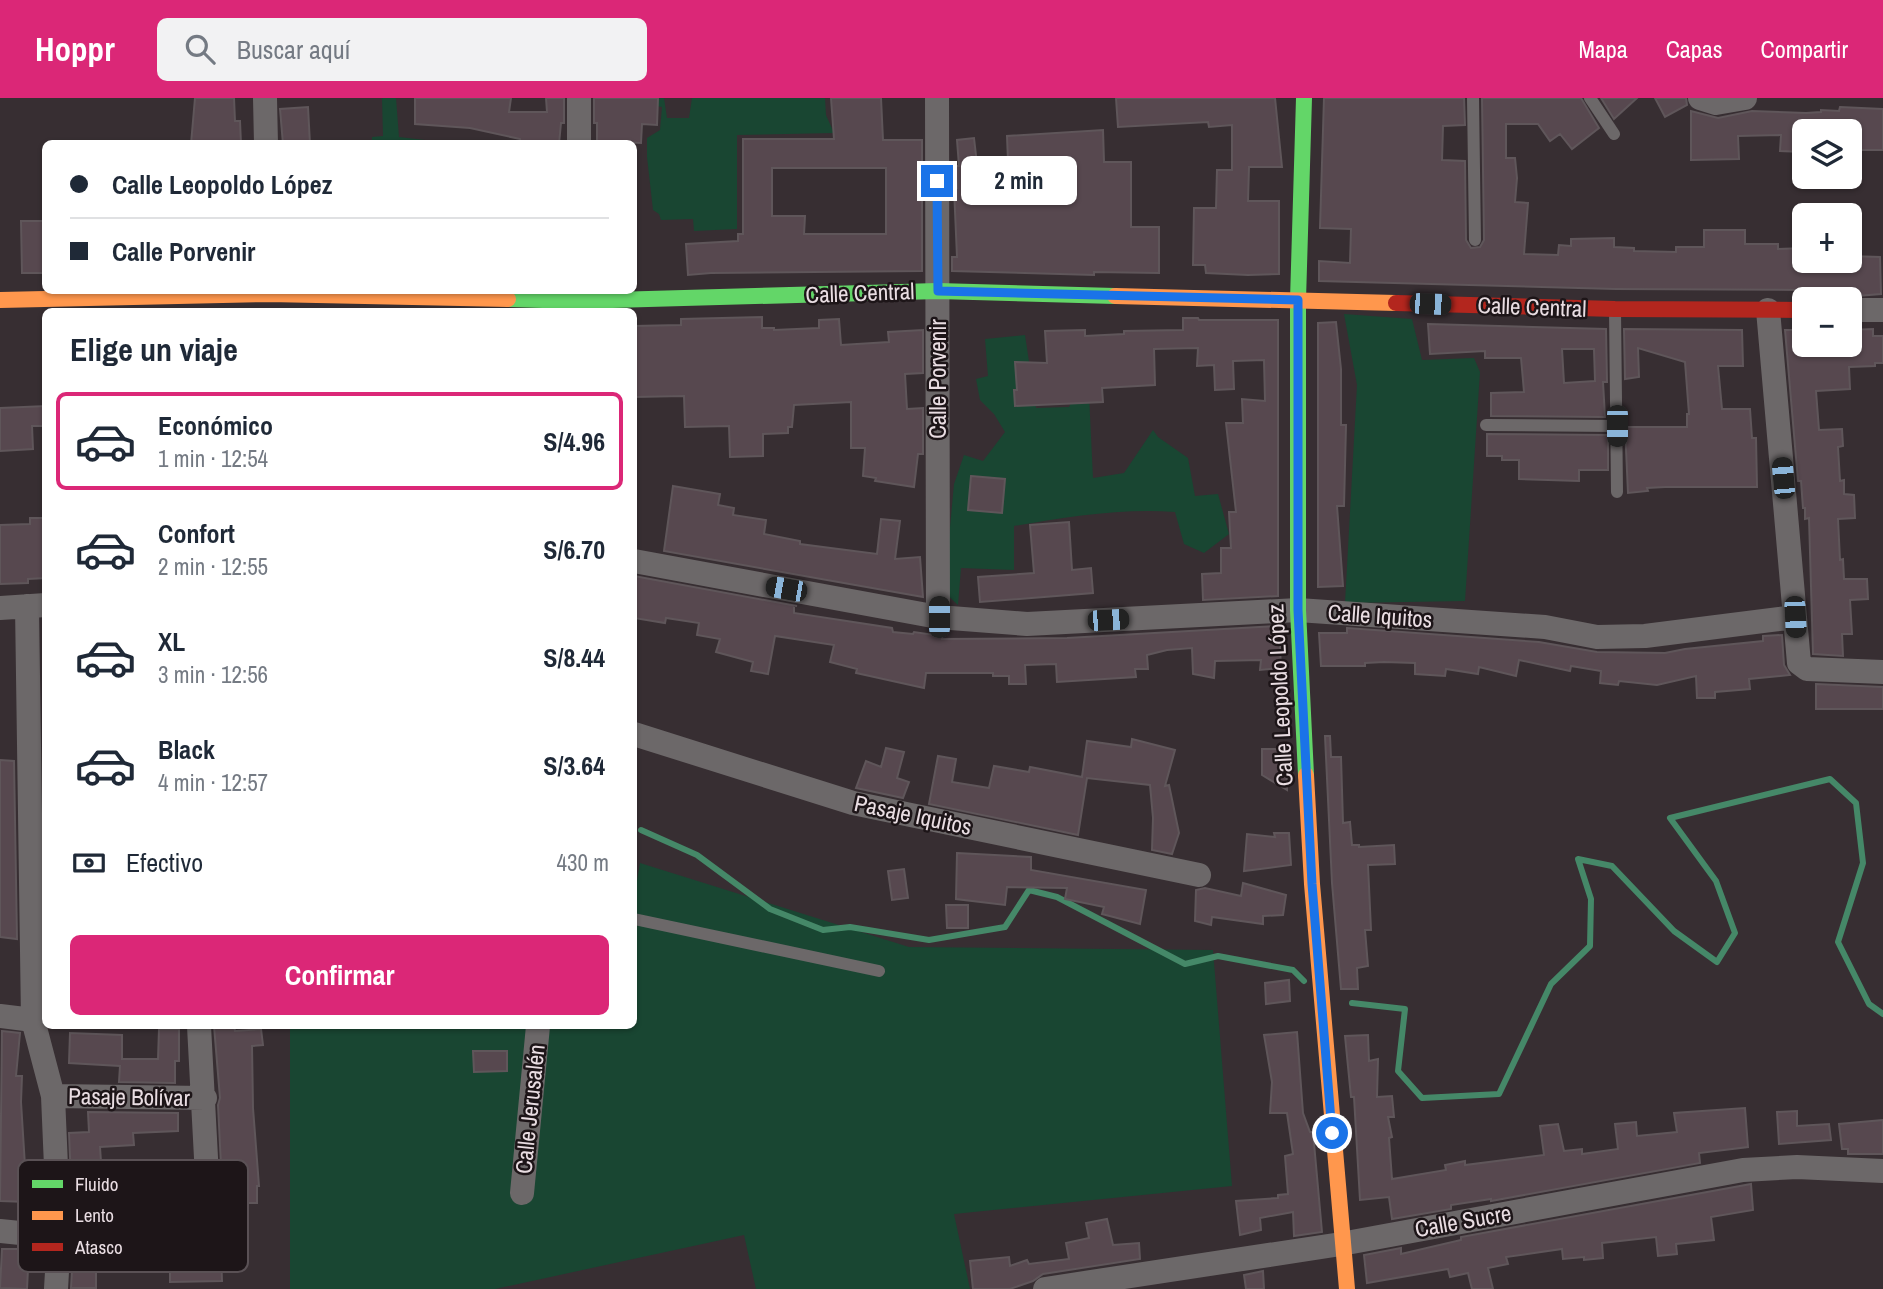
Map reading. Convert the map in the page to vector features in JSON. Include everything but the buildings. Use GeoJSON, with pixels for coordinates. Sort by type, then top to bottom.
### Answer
{"type":"FeatureCollection","features":[{"type":"Feature","properties":{"kind":"street"},"geometry":{"type":"LineString","coordinates":[[265,98],[266,140]]}},
{"type":"Feature","properties":{"kind":"street"},"geometry":{"type":"LineString","coordinates":[[579,98],[579,140]]}},
{"type":"Feature","properties":{"kind":"street","name":"Calle Porvenir"},"geometry":{"type":"LineString","coordinates":[[937,98],[939,617]]}},
{"type":"Feature","properties":{"kind":"street","name":"Calle Leopoldo López"},"geometry":{"type":"LineString","coordinates":[[1304,98],[1298,300],[1298,610],[1312,884],[1346,1289]]}},
{"type":"Feature","properties":{"kind":"street"},"geometry":{"type":"LineString","coordinates":[[1708,101],[1745,98]]}},
{"type":"Feature","properties":{"kind":"street","name":"Calle Central"},"geometry":{"type":"LineString","coordinates":[[0,300],[269,298],[577,301],[938,291],[1615,309],[1792,310]]}},
{"type":"Feature","properties":{"kind":"street"},"geometry":{"type":"LineString","coordinates":[[1768,310],[1799,663],[1807,668],[1883,672]]}},
{"type":"Feature","properties":{"kind":"street"},"geometry":{"type":"LineString","coordinates":[[1862,310],[1883,310]]}},
{"type":"Feature","properties":{"kind":"street","name":"Calle Iquitos"},"geometry":{"type":"LineString","coordinates":[[637,562],[939,617],[1027,624],[1298,610],[1545,627],[1597,637],[1645,636],[1795,617]]}},
{"type":"Feature","properties":{"kind":"street"},"geometry":{"type":"LineString","coordinates":[[0,608],[36,605],[33,1020],[53,1096],[56,1160]]}},
{"type":"Feature","properties":{"kind":"street","name":"Pasaje Iquitos"},"geometry":{"type":"LineString","coordinates":[[637,735],[853,803],[1199,875]]}},
{"type":"Feature","properties":{"kind":"street"},"geometry":{"type":"LineString","coordinates":[[0,1016],[33,1020]]}},
{"type":"Feature","properties":{"kind":"street"},"geometry":{"type":"LineString","coordinates":[[200,1029],[207,1160]]}},
{"type":"Feature","properties":{"kind":"street","name":"Calle Jerusalén"},"geometry":{"type":"LineString","coordinates":[[522,1193],[538,1029]]}},
{"type":"Feature","properties":{"kind":"street","name":"Pasaje Bolívar"},"geometry":{"type":"LineString","coordinates":[[53,1096],[205,1098]]}},
{"type":"Feature","properties":{"kind":"street","name":"Calle Sucre"},"geometry":{"type":"LineString","coordinates":[[1045,1289],[1341,1244],[1743,1170],[1797,1167],[1883,1171]]}},
{"type":"Feature","properties":{"kind":"street"},"geometry":{"type":"LineString","coordinates":[[0,1231],[18,1233]]}},
{"type":"Feature","properties":{"kind":"lane"},"geometry":{"type":"LineString","coordinates":[[1473,98],[1475,240]]}},
{"type":"Feature","properties":{"kind":"lane"},"geometry":{"type":"LineString","coordinates":[[1590,98],[1614,134]]}},
{"type":"Feature","properties":{"kind":"lane"},"geometry":{"type":"LineString","coordinates":[[1615,309],[1617,492]]}},
{"type":"Feature","properties":{"kind":"lane"},"geometry":{"type":"LineString","coordinates":[[1486,425],[1617,426]]}},
{"type":"Feature","properties":{"kind":"lane"},"geometry":{"type":"LineString","coordinates":[[637,920],[879,971]]}},
{"type":"Feature","properties":{"kind":"green space"},"geometry":{"type":"Polygon","coordinates":[[[382,98],[396,98],[399,137],[425,140],[372,140],[372,137],[383,136],[382,98]]]}},
{"type":"Feature","properties":{"kind":"green space"},"geometry":{"type":"Polygon","coordinates":[[[648,98],[664,98],[667,118],[689,118],[692,98],[825,98],[826,115],[834,133],[737,135],[737,229],[694,231],[693,219],[661,220],[659,214],[653,210],[647,138],[660,130],[662,107],[650,105],[648,98]]]}},
{"type":"Feature","properties":{"kind":"green space"},"geometry":{"type":"Polygon","coordinates":[[[1344,314],[1412,319],[1422,360],[1474,358],[1480,372],[1465,601],[1345,603],[1357,385],[1344,314]]]}},
{"type":"Feature","properties":{"kind":"green space"},"geometry":{"type":"Polygon","coordinates":[[[1025,335],[1036,408],[1069,407],[1075,395],[1089,395],[1093,478],[1124,473],[1153,430],[1158,437],[1188,458],[1195,496],[1218,494],[1229,534],[1204,553],[1184,544],[1175,512],[1155,511],[1094,514],[1014,526],[1014,570],[961,568],[958,605],[944,592],[954,484],[964,455],[983,461],[1005,432],[994,414],[980,400],[976,379],[988,376],[985,339],[1025,335]]]}},
{"type":"Feature","properties":{"kind":"green space"},"geometry":{"type":"Polygon","coordinates":[[[640,863],[909,947],[1213,950],[1232,1186],[954,1214],[970,1289],[756,1289],[744,1235],[495,1289],[290,1289],[290,1029],[637,1029],[637,880],[640,863]]]}},
{"type":"Feature","properties":{"kind":"waterway"},"geometry":{"type":"LineString","coordinates":[[1352,1003],[1405,1009],[1398,1071],[1422,1098],[1499,1094],[1551,984],[1590,946],[1591,899],[1578,859],[1612,866],[1674,931],[1717,962],[1735,933],[1716,881],[1670,818],[1830,779],[1856,803],[1863,863],[1838,942],[1869,1004],[1883,1014]]}},
{"type":"Feature","properties":{"kind":"waterway"},"geometry":{"type":"LineString","coordinates":[[641,830],[697,855],[770,909],[823,930],[850,927],[929,940],[1005,927],[1029,890],[1057,897],[1185,964],[1218,956],[1293,970],[1304,981]]}},
{"type":"Feature","properties":{"kind":"traffic: fast"},"geometry":{"type":"LineString","coordinates":[[1304,98],[1298,300],[1298,610],[1306,775]]}},
{"type":"Feature","properties":{"kind":"traffic: fast"},"geometry":{"type":"LineString","coordinates":[[508,299],[577,301],[938,291],[1115,296]]}},
{"type":"Feature","properties":{"kind":"traffic: slow"},"geometry":{"type":"LineString","coordinates":[[0,300],[269,294],[508,299]]}},
{"type":"Feature","properties":{"kind":"traffic: slow"},"geometry":{"type":"LineString","coordinates":[[1115,296],[1396,303]]}},
{"type":"Feature","properties":{"kind":"traffic: slow"},"geometry":{"type":"LineString","coordinates":[[1306,775],[1312,884],[1347,1289]]}},
{"type":"Feature","properties":{"kind":"traffic: jam"},"geometry":{"type":"LineString","coordinates":[[1396,303],[1615,309],[1792,310]]}},
{"type":"Feature","properties":{"kind":"route"},"geometry":{"type":"LineString","coordinates":[[937,181],[938,291],[1298,300],[1298,610],[1312,884],[1332,1133]]}}]}
